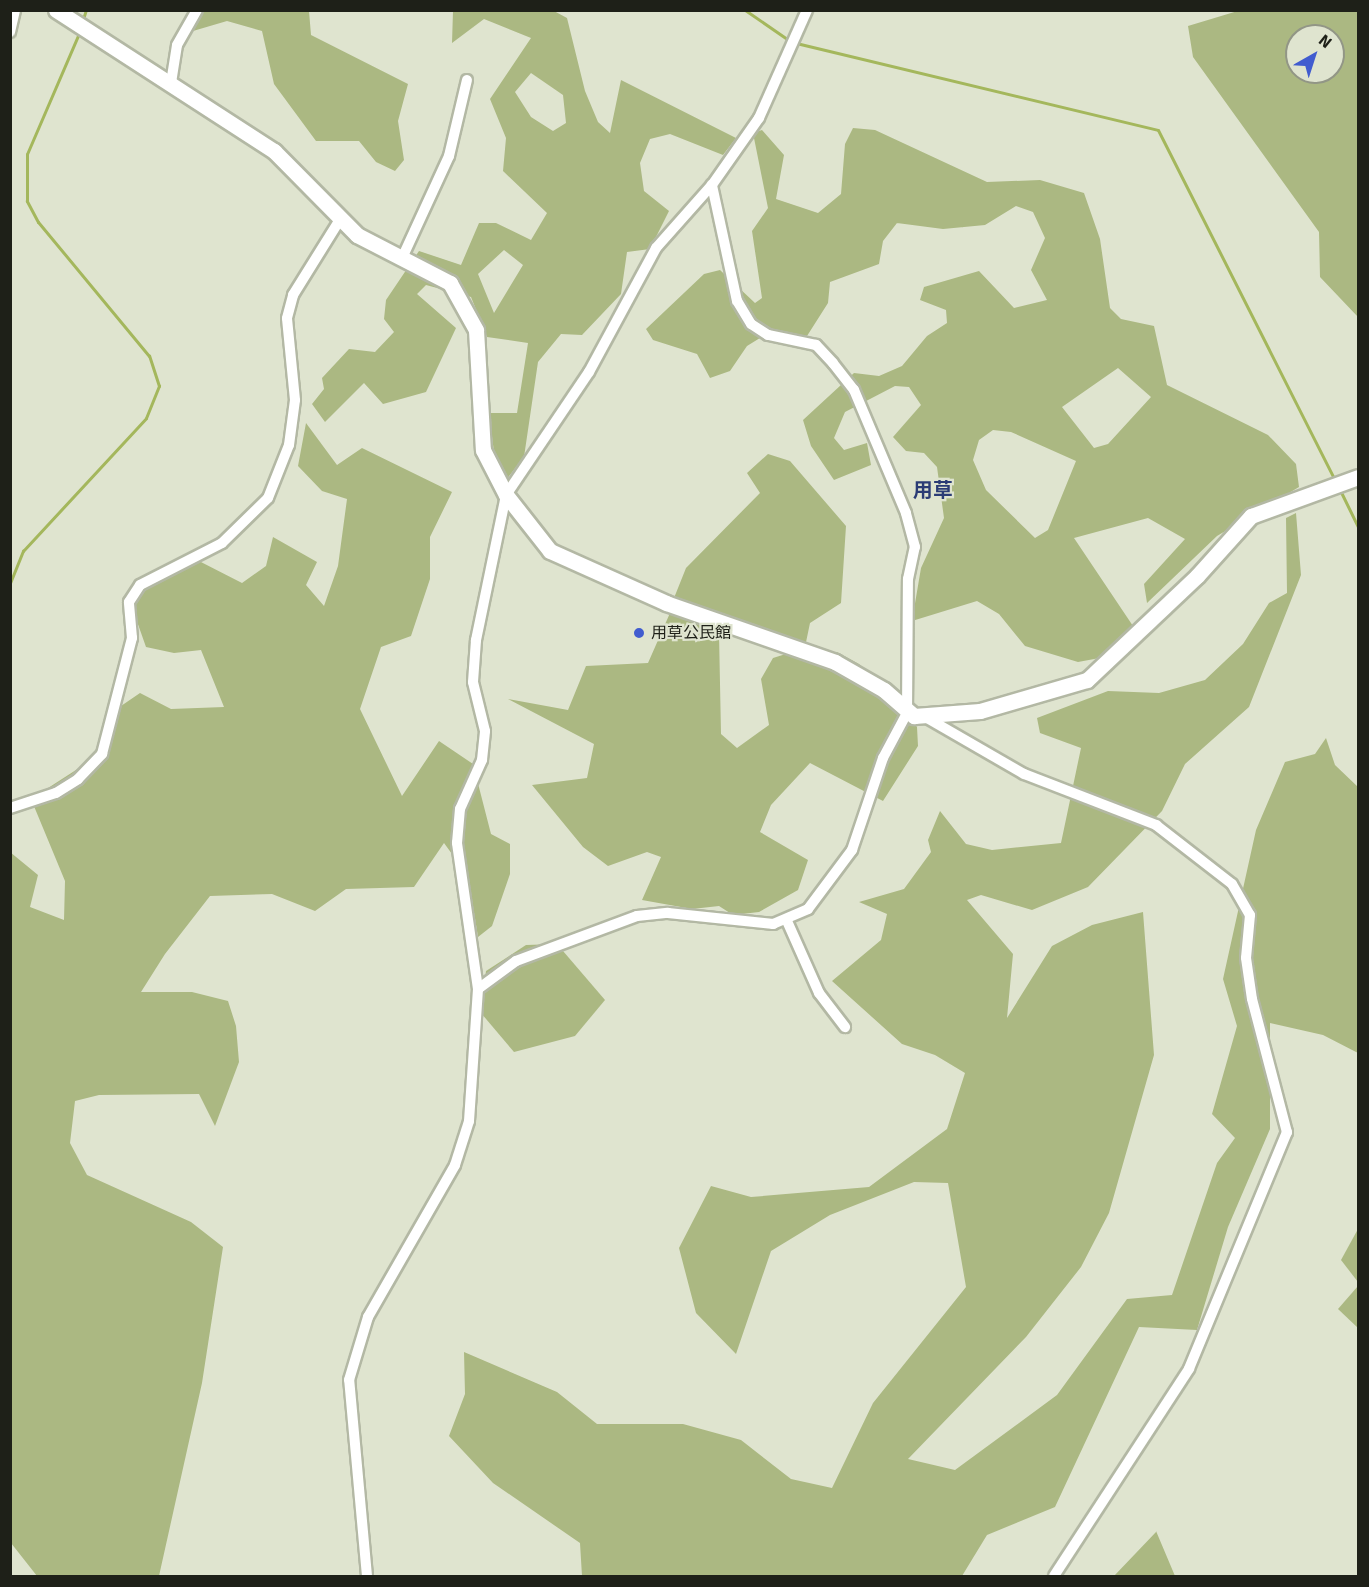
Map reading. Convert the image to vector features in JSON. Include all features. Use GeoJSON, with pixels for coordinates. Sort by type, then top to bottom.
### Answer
{"type":"FeatureCollection","features":[{"type":"Feature","properties":{"kind":"street"},"geometry":{"type":"LineString","coordinates":[[10,32],[15,10]]}},
{"type":"Feature","properties":{"kind":"street"},"geometry":{"type":"LineString","coordinates":[[56,10],[274,151],[339,221],[450,283],[465,304],[476,330],[483,450],[506,495],[537,538],[584,570],[836,662],[884,690],[907,713],[927,718],[1033,778],[1156,825],[1232,884],[1250,915],[1246,958],[1252,999],[1287,1132],[1188,1369],[1054,1576]]}},
{"type":"Feature","properties":{"kind":"street"},"geometry":{"type":"LineString","coordinates":[[171,83],[177,45],[197,10]]}},
{"type":"Feature","properties":{"kind":"street"},"geometry":{"type":"LineString","coordinates":[[368,1576],[349,1380],[368,1317],[463,1145],[478,989],[457,843],[460,809],[482,760],[485,731],[473,682],[476,640],[506,495],[589,372],[656,248],[712,185],[780,80],[807,10]]}},
{"type":"Feature","properties":{"kind":"street"},"geometry":{"type":"LineString","coordinates":[[403,256],[449,156],[467,81]]}},
{"type":"Feature","properties":{"kind":"street"},"geometry":{"type":"LineString","coordinates":[[478,989],[516,961],[637,916],[787,921],[808,909],[841,868],[907,713],[908,579],[915,547],[906,513],[854,390],[833,363],[816,345],[768,335],[751,324],[742,309],[712,185]]}},
{"type":"Feature","properties":{"kind":"street"},"geometry":{"type":"LineString","coordinates":[[10,807],[64,788],[102,754],[132,638],[129,602],[140,585],[222,543],[268,498],[289,445],[295,400],[287,318],[292,295],[339,221]]}},
{"type":"Feature","properties":{"kind":"street"},"geometry":{"type":"LineString","coordinates":[[927,718],[1036,699],[1087,680],[1172,601],[1251,516],[1359,477]]}},
{"type":"Feature","properties":{"kind":"street"},"geometry":{"type":"LineString","coordinates":[[787,921],[819,993],[845,1027]]}},
{"type":"Feature","properties":{"kind":"green space"},"geometry":{"type":"Polygon","coordinates":[[[1241,10],[1358,11],[1358,317],[1320,277],[1319,232],[1193,57],[1188,26],[1241,10]]]}},
{"type":"Feature","properties":{"kind":"green space"},"geometry":{"type":"Polygon","coordinates":[[[191,11],[309,11],[311,35],[408,84],[398,121],[404,160],[395,171],[376,162],[359,141],[316,141],[274,84],[262,31],[227,21],[176,36],[191,11]]]}},
{"type":"Feature","properties":{"kind":"green space"},"geometry":{"type":"Polygon","coordinates":[[[453,11],[554,11],[567,18],[585,91],[598,122],[610,133],[621,80],[736,138],[723,155],[670,134],[650,139],[640,163],[644,191],[669,211],[650,249],[627,252],[621,294],[582,335],[561,334],[538,362],[524,457],[506,480],[496,468],[489,413],[517,413],[528,343],[487,337],[471,297],[426,285],[417,294],[456,328],[426,392],[383,404],[364,383],[325,422],[312,404],[324,389],[322,378],[349,349],[375,352],[394,332],[384,319],[386,300],[419,251],[461,265],[479,223],[496,223],[531,240],[547,213],[503,171],[506,138],[490,99],[531,38],[484,19],[452,43],[453,11]],[[531,73],[515,92],[531,117],[553,131],[566,123],[563,95],[531,73]],[[504,250],[478,274],[494,313],[523,265],[504,250]]]}},
{"type":"Feature","properties":{"kind":"green space"},"geometry":{"type":"Polygon","coordinates":[[[853,128],[875,130],[987,182],[1040,180],[1084,193],[1100,239],[1110,308],[1121,319],[1154,326],[1167,385],[1268,435],[1296,464],[1299,487],[1217,536],[1147,603],[1144,584],[1185,539],[1148,518],[1074,538],[1135,629],[1105,657],[1078,662],[1025,646],[999,614],[977,601],[912,621],[921,568],[944,518],[937,467],[924,453],[906,451],[893,437],[921,405],[909,387],[895,386],[845,412],[834,438],[844,450],[867,443],[871,465],[834,480],[811,446],[803,420],[854,373],[879,376],[902,366],[927,336],[947,323],[946,310],[920,300],[924,287],[979,271],[1014,308],[1047,300],[1031,270],[1045,238],[1033,212],[1016,206],[985,225],[943,229],[897,223],[883,241],[879,264],[830,282],[828,303],[807,336],[771,331],[747,346],[730,371],[710,378],[697,354],[653,340],[646,329],[704,274],[720,270],[755,303],[762,298],[752,231],[768,208],[753,133],[762,130],[784,155],[776,199],[818,213],[841,194],[845,144],[853,128]],[[1118,368],[1062,407],[1094,448],[1108,444],[1151,397],[1118,368]],[[993,430],[979,440],[973,460],[986,490],[1035,538],[1048,530],[1076,461],[1011,432],[993,430]]]}},
{"type":"Feature","properties":{"kind":"green space"},"geometry":{"type":"Polygon","coordinates":[[[306,423],[337,465],[362,448],[452,492],[430,537],[430,579],[411,636],[381,647],[360,709],[402,796],[439,741],[473,764],[491,834],[510,844],[510,874],[492,926],[478,937],[468,876],[444,843],[414,887],[346,889],[315,911],[272,894],[210,896],[165,954],[141,992],[192,992],[228,1001],[236,1026],[239,1062],[215,1126],[199,1094],[99,1095],[75,1101],[70,1143],[87,1175],[191,1222],[223,1247],[202,1383],[159,1576],[37,1576],[11,1543],[10,852],[38,875],[30,907],[64,920],[65,881],[31,799],[110,748],[121,706],[140,693],[171,709],[224,707],[201,650],[174,653],[146,647],[128,596],[145,575],[197,560],[242,583],[266,566],[273,537],[317,562],[306,585],[324,606],[338,566],[347,499],[322,491],[298,466],[306,423]]]}},
{"type":"Feature","properties":{"kind":"green space"},"geometry":{"type":"Polygon","coordinates":[[[768,454],[790,461],[846,526],[841,603],[810,623],[805,647],[674,598],[686,568],[760,493],[747,473],[768,454]]]}},
{"type":"Feature","properties":{"kind":"green space"},"geometry":{"type":"Polygon","coordinates":[[[1296,513],[1301,575],[1249,707],[1185,764],[1162,811],[1088,887],[1032,910],[981,895],[967,900],[1013,954],[1007,1018],[1052,946],[1092,925],[1143,912],[1154,1055],[1109,1213],[1081,1267],[1026,1337],[908,1459],[955,1470],[1057,1395],[1127,1299],[1172,1295],[1217,1163],[1235,1138],[1212,1114],[1237,1026],[1223,979],[1256,830],[1285,762],[1315,754],[1326,738],[1335,765],[1358,787],[1358,1053],[1323,1035],[1270,1023],[1270,1129],[1228,1227],[1197,1330],[1139,1327],[1055,1507],[987,1535],[962,1576],[582,1576],[580,1543],[493,1483],[449,1436],[465,1394],[464,1352],[557,1392],[597,1424],[683,1424],[741,1440],[791,1479],[832,1488],[873,1403],[966,1287],[948,1183],[914,1182],[830,1215],[771,1251],[736,1354],[696,1313],[679,1248],[711,1186],[751,1197],[869,1187],[947,1129],[965,1073],[935,1055],[902,1044],[832,981],[881,940],[887,914],[859,902],[904,889],[931,852],[928,840],[940,811],[966,844],[992,850],[1061,843],[1081,748],[1040,733],[1037,718],[1108,691],[1159,693],[1205,680],[1243,644],[1269,603],[1287,593],[1286,518],[1296,513]]]}},
{"type":"Feature","properties":{"kind":"green space"},"geometry":{"type":"Polygon","coordinates":[[[670,613],[719,633],[721,734],[737,748],[769,725],[761,679],[773,658],[789,653],[837,652],[859,664],[891,691],[917,727],[918,746],[883,801],[810,763],[771,805],[760,832],[808,860],[798,890],[759,912],[733,915],[719,906],[692,909],[642,900],[661,857],[647,852],[608,866],[583,847],[532,785],[587,778],[594,744],[508,699],[568,710],[586,666],[648,663],[670,613]]]}},
{"type":"Feature","properties":{"kind":"green space"},"geometry":{"type":"Polygon","coordinates":[[[557,944],[605,1000],[575,1036],[514,1052],[481,1013],[486,971],[526,945],[557,944]]]}},
{"type":"Feature","properties":{"kind":"green space"},"geometry":{"type":"Polygon","coordinates":[[[1358,1229],[1358,1282],[1341,1260],[1358,1229]]]}},
{"type":"Feature","properties":{"kind":"green space"},"geometry":{"type":"Polygon","coordinates":[[[1358,1286],[1358,1328],[1338,1309],[1358,1286]]]}},
{"type":"Feature","properties":{"kind":"green space"},"geometry":{"type":"Polygon","coordinates":[[[1156,1532],[1175,1576],[1114,1576],[1156,1532]]]}},
{"type":"Feature","properties":{"kind":"waterway"},"geometry":{"type":"LineString","coordinates":[[82,22],[86,10]]}},
{"type":"Feature","properties":{"kind":"waterway"},"geometry":{"type":"LineString","coordinates":[[745,10],[790,41]]}},
{"type":"Feature","properties":{"kind":"waterway"},"geometry":{"type":"LineString","coordinates":[[10,583],[23,551],[146,418],[159,386],[149,356],[38,222],[27,201],[27,154],[80,31]]}},
{"type":"Feature","properties":{"kind":"waterway"},"geometry":{"type":"LineString","coordinates":[[796,43],[1158,130],[1335,480]]}},
{"type":"Feature","properties":{"kind":"waterway"},"geometry":{"type":"LineString","coordinates":[[1339,488],[1358,527]]}},
{"type":"Feature","properties":{"kind":"place","name":"用草公民館"},"geometry":{"type":"Point","coordinates":[639,633]}},
{"type":"Feature","properties":{"kind":"district","name":"用草"},"geometry":{"type":"Point","coordinates":[933,490]}}]}
